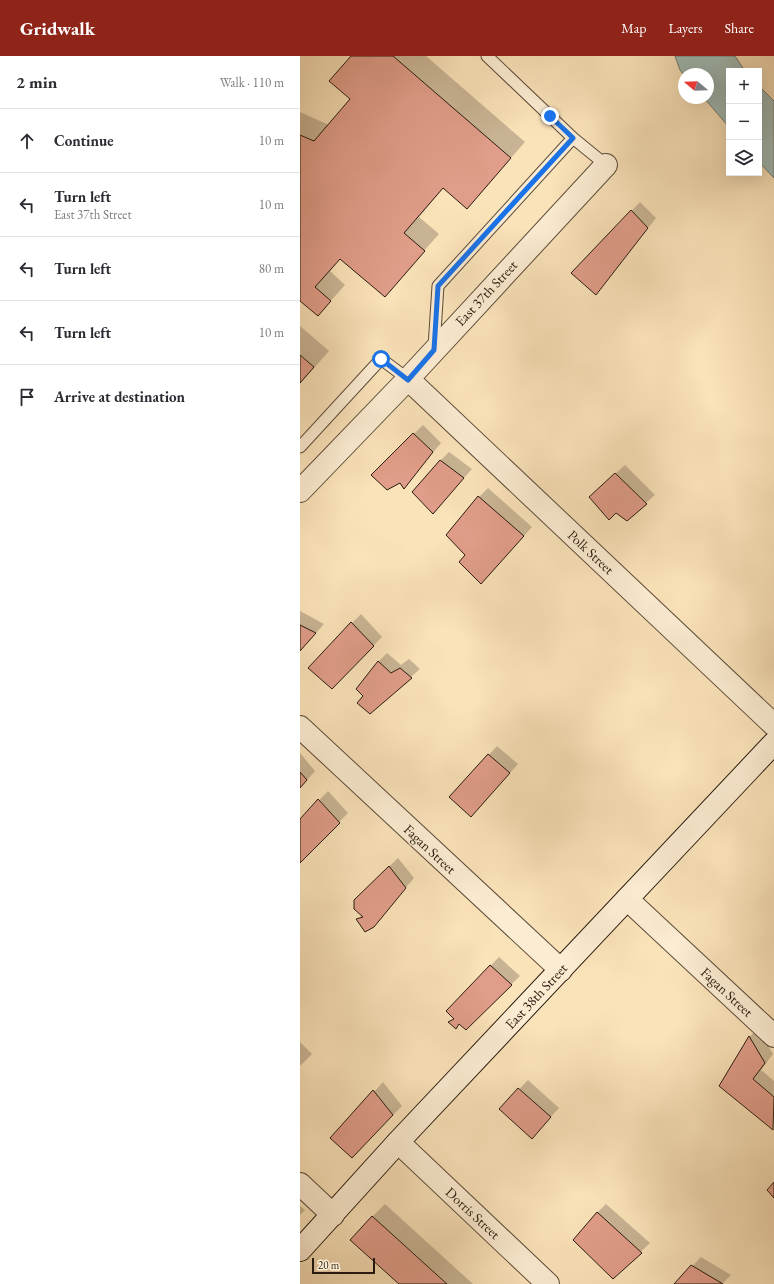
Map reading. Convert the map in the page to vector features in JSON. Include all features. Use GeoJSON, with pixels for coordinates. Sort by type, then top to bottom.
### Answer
{"type":"FeatureCollection","features":[{"type":"Feature","properties":{"kind":"street","name":"East 37th Street"},"geometry":{"type":"LineString","coordinates":[[300,492],[408,380],[606,165]]}},
{"type":"Feature","properties":{"kind":"street","name":"Polk Street"},"geometry":{"type":"LineString","coordinates":[[408,380],[774,725]]}},
{"type":"Feature","properties":{"kind":"street","name":"Fagan Street"},"geometry":{"type":"LineString","coordinates":[[300,727],[560,970]]}},
{"type":"Feature","properties":{"kind":"street","name":"East 38th Street"},"geometry":{"type":"LineString","coordinates":[[300,1250],[398,1142],[774,743]]}},
{"type":"Feature","properties":{"kind":"street","name":"Fagan Street"},"geometry":{"type":"LineString","coordinates":[[627,899],[774,1036]]}},
{"type":"Feature","properties":{"kind":"street","name":"Dorris Street"},"geometry":{"type":"LineString","coordinates":[[398,1142],[548,1284]]}},
{"type":"Feature","properties":{"kind":"street"},"geometry":{"type":"LineString","coordinates":[[300,1184],[333,1215]]}},
{"type":"Feature","properties":{"kind":"lane"},"geometry":{"type":"LineString","coordinates":[[487,56],[573,138],[606,165]]}},
{"type":"Feature","properties":{"kind":"lane"},"geometry":{"type":"LineString","coordinates":[[434,350],[438,286],[573,138]]}},
{"type":"Feature","properties":{"kind":"lane"},"geometry":{"type":"LineString","coordinates":[[300,447],[381,359],[408,380]]}},
{"type":"Feature","properties":{"kind":"water"},"geometry":{"type":"Polygon","coordinates":[[[675,56],[735,56],[743,68],[726,68],[726,124],[709,104],[714,104],[714,68],[679,68],[675,56]]]}},
{"type":"Feature","properties":{"kind":"water"},"geometry":{"type":"Polygon","coordinates":[[[762,89],[774,101],[774,178],[762,165],[762,89]]]}},
{"type":"Feature","properties":{"kind":"building"},"geometry":{"type":"Polygon","coordinates":[[[351,56],[393,56],[511,158],[467,209],[443,188],[404,233],[425,251],[385,297],[340,259],[315,287],[331,301],[318,316],[300,301],[300,135],[314,141],[350,99],[329,81],[351,56]]]}},
{"type":"Feature","properties":{"kind":"building"},"geometry":{"type":"Polygon","coordinates":[[[631,210],[648,228],[596,295],[571,273],[631,210]]]}},
{"type":"Feature","properties":{"kind":"building"},"geometry":{"type":"Polygon","coordinates":[[[300,355],[314,367],[300,383],[300,355]]]}},
{"type":"Feature","properties":{"kind":"building"},"geometry":{"type":"Polygon","coordinates":[[[413,433],[433,452],[404,489],[400,483],[387,490],[371,475],[413,433]]]}},
{"type":"Feature","properties":{"kind":"building"},"geometry":{"type":"Polygon","coordinates":[[[440,460],[464,478],[433,514],[412,492],[440,460]]]}},
{"type":"Feature","properties":{"kind":"building"},"geometry":{"type":"Polygon","coordinates":[[[615,473],[647,504],[627,521],[616,513],[609,520],[589,497],[615,473]]]}},
{"type":"Feature","properties":{"kind":"building"},"geometry":{"type":"Polygon","coordinates":[[[478,496],[524,536],[481,584],[459,562],[465,555],[446,535],[478,496]]]}},
{"type":"Feature","properties":{"kind":"building"},"geometry":{"type":"Polygon","coordinates":[[[351,622],[374,646],[332,689],[308,668],[351,622]]]}},
{"type":"Feature","properties":{"kind":"building"},"geometry":{"type":"Polygon","coordinates":[[[300,625],[316,633],[300,651],[300,625]]]}},
{"type":"Feature","properties":{"kind":"building"},"geometry":{"type":"Polygon","coordinates":[[[378,661],[391,673],[400,668],[412,678],[370,714],[357,703],[363,696],[356,689],[378,661]]]}},
{"type":"Feature","properties":{"kind":"building"},"geometry":{"type":"Polygon","coordinates":[[[488,754],[510,773],[471,817],[449,797],[488,754]]]}},
{"type":"Feature","properties":{"kind":"building"},"geometry":{"type":"Polygon","coordinates":[[[300,772],[307,780],[300,788],[300,772]]]}},
{"type":"Feature","properties":{"kind":"building"},"geometry":{"type":"Polygon","coordinates":[[[318,799],[340,823],[300,863],[300,819],[318,799]]]}},
{"type":"Feature","properties":{"kind":"building"},"geometry":{"type":"Polygon","coordinates":[[[389,866],[406,888],[374,927],[365,932],[356,919],[363,917],[354,909],[354,900],[389,866]]]}},
{"type":"Feature","properties":{"kind":"building"},"geometry":{"type":"Polygon","coordinates":[[[490,965],[512,985],[466,1030],[459,1024],[456,1029],[448,1022],[454,1019],[446,1011],[490,965]]]}},
{"type":"Feature","properties":{"kind":"building"},"geometry":{"type":"Polygon","coordinates":[[[749,1036],[765,1063],[753,1079],[774,1097],[773,1130],[719,1086],[749,1036]]]}},
{"type":"Feature","properties":{"kind":"building"},"geometry":{"type":"Polygon","coordinates":[[[518,1088],[551,1117],[532,1139],[499,1109],[518,1088]]]}},
{"type":"Feature","properties":{"kind":"building"},"geometry":{"type":"Polygon","coordinates":[[[373,1090],[393,1115],[352,1158],[330,1138],[373,1090]]]}},
{"type":"Feature","properties":{"kind":"building"},"geometry":{"type":"Polygon","coordinates":[[[774,1182],[774,1198],[767,1190],[774,1182]]]}},
{"type":"Feature","properties":{"kind":"building"},"geometry":{"type":"Polygon","coordinates":[[[597,1212],[642,1253],[613,1279],[573,1240],[597,1212]]]}},
{"type":"Feature","properties":{"kind":"building"},"geometry":{"type":"Polygon","coordinates":[[[372,1216],[447,1284],[399,1284],[350,1240],[372,1216]]]}},
{"type":"Feature","properties":{"kind":"building"},"geometry":{"type":"Polygon","coordinates":[[[691,1265],[723,1284],[674,1284],[691,1265]]]}},
{"type":"Feature","properties":{"kind":"route"},"geometry":{"type":"LineString","coordinates":[[381,359],[408,380],[434,350],[438,286],[573,138],[550,116]]}}]}
